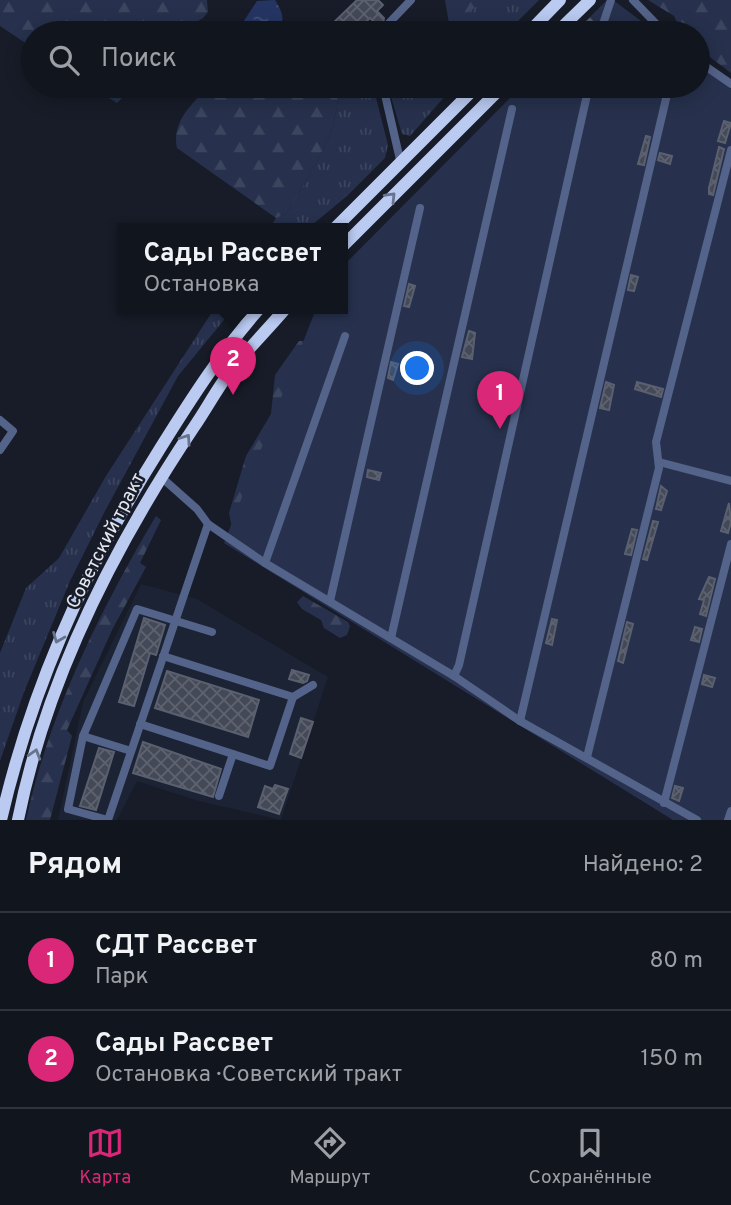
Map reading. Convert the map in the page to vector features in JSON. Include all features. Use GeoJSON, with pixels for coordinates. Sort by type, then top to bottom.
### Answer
{"type":"FeatureCollection","features":[{"type":"Feature","properties":{"kind":"highway"},"geometry":{"type":"LineString","coordinates":[[540,21],[560,0]]}},
{"type":"Feature","properties":{"kind":"highway"},"geometry":{"type":"LineString","coordinates":[[568,21],[590,0]]}},
{"type":"Feature","properties":{"kind":"highway"},"geometry":{"type":"LineString","coordinates":[[340,223],[465,98]]}},
{"type":"Feature","properties":{"kind":"highway"},"geometry":{"type":"LineString","coordinates":[[348,241],[491,98]]}},
{"type":"Feature","properties":{"kind":"highway","name":"Советский тракт"},"geometry":{"type":"LineString","coordinates":[[1,820],[34,704],[60,633],[94,560],[196,391],[255,314]]}},
{"type":"Feature","properties":{"kind":"highway","name":"Советский тракт"},"geometry":{"type":"LineString","coordinates":[[18,820],[48,710],[115,561],[161,477],[232,370],[281,314]]}},
{"type":"Feature","properties":{"kind":"street"},"geometry":{"type":"LineString","coordinates":[[391,21],[411,0]]}},
{"type":"Feature","properties":{"kind":"street"},"geometry":{"type":"LineString","coordinates":[[604,21],[611,0]]}},
{"type":"Feature","properties":{"kind":"street"},"geometry":{"type":"LineString","coordinates":[[633,0],[653,21]]}},
{"type":"Feature","properties":{"kind":"street"},"geometry":{"type":"LineString","coordinates":[[710,69],[731,84]]}},
{"type":"Feature","properties":{"kind":"street"},"geometry":{"type":"LineString","coordinates":[[386,98],[401,164]]}},
{"type":"Feature","properties":{"kind":"street"},"geometry":{"type":"LineString","coordinates":[[454,676],[459,665],[586,98]]}},
{"type":"Feature","properties":{"kind":"street"},"geometry":{"type":"LineString","coordinates":[[520,720],[666,98]]}},
{"type":"Feature","properties":{"kind":"street"},"geometry":{"type":"LineString","coordinates":[[391,638],[512,108]]}},
{"type":"Feature","properties":{"kind":"street"},"geometry":{"type":"LineString","coordinates":[[587,757],[659,462],[656,442],[731,150]]}},
{"type":"Feature","properties":{"kind":"street"},"geometry":{"type":"LineString","coordinates":[[330,601],[420,208]]}},
{"type":"Feature","properties":{"kind":"street"},"geometry":{"type":"LineString","coordinates":[[265,563],[345,336]]}},
{"type":"Feature","properties":{"kind":"street"},"geometry":{"type":"LineString","coordinates":[[0,420],[13,431],[0,450]]}},
{"type":"Feature","properties":{"kind":"street"},"geometry":{"type":"LineString","coordinates":[[659,462],[731,481]]}},
{"type":"Feature","properties":{"kind":"street"},"geometry":{"type":"LineString","coordinates":[[161,477],[197,509],[208,524],[265,563],[454,676],[520,720],[697,820]]}},
{"type":"Feature","properties":{"kind":"street"},"geometry":{"type":"LineString","coordinates":[[208,524],[174,621],[108,820],[68,808],[83,736],[137,609],[174,621],[212,632]]}},
{"type":"Feature","properties":{"kind":"street"},"geometry":{"type":"LineString","coordinates":[[664,803],[731,544]]}},
{"type":"Feature","properties":{"kind":"street"},"geometry":{"type":"LineString","coordinates":[[163,656],[293,697]]}},
{"type":"Feature","properties":{"kind":"street"},"geometry":{"type":"LineString","coordinates":[[140,724],[270,766],[293,697],[313,685]]}},
{"type":"Feature","properties":{"kind":"street"},"geometry":{"type":"LineString","coordinates":[[83,736],[131,751]]}},
{"type":"Feature","properties":{"kind":"street"},"geometry":{"type":"LineString","coordinates":[[219,796],[233,754]]}},
{"type":"Feature","properties":{"kind":"street"},"geometry":{"type":"LineString","coordinates":[[728,820],[731,811]]}},
{"type":"Feature","properties":{"kind":"shaded area"},"geometry":{"type":"Polygon","coordinates":[[[141,584],[197,599],[328,677],[281,820],[195,800],[137,781],[117,820],[58,820],[83,702],[141,584]]]}},
{"type":"Feature","properties":{"kind":"green space"},"geometry":{"type":"Polygon","coordinates":[[[0,0],[207,0],[208,12],[198,21],[21,21],[21,40],[0,26],[0,0]]]}},
{"type":"Feature","properties":{"kind":"green space"},"geometry":{"type":"Polygon","coordinates":[[[445,0],[539,0],[518,21],[449,21],[445,0]]]}},
{"type":"Feature","properties":{"kind":"green space"},"geometry":{"type":"Polygon","coordinates":[[[459,0],[487,0],[462,16],[459,0]]]}},
{"type":"Feature","properties":{"kind":"green space"},"geometry":{"type":"Polygon","coordinates":[[[607,0],[613,0],[641,21],[586,21],[607,0]]]}},
{"type":"Feature","properties":{"kind":"green space"},"geometry":{"type":"Polygon","coordinates":[[[648,0],[731,0],[731,73],[710,57],[710,21],[676,21],[674,16],[648,0]]]}},
{"type":"Feature","properties":{"kind":"green space"},"geometry":{"type":"Polygon","coordinates":[[[710,73],[731,89],[731,820],[673,820],[224,543],[314,314],[348,314],[348,261],[510,98],[710,98],[710,73]]]}},
{"type":"Feature","properties":{"kind":"green space"},"geometry":{"type":"Polygon","coordinates":[[[109,98],[122,98],[117,103],[109,98]]]}},
{"type":"Feature","properties":{"kind":"green space"},"geometry":{"type":"Polygon","coordinates":[[[198,98],[337,98],[334,121],[313,169],[286,214],[276,218],[177,148],[177,130],[198,98]]]}},
{"type":"Feature","properties":{"kind":"green space"},"geometry":{"type":"Polygon","coordinates":[[[337,98],[376,98],[388,145],[385,158],[347,196],[314,223],[273,223],[276,218],[286,214],[313,169],[334,121],[337,98]]]}},
{"type":"Feature","properties":{"kind":"green space"},"geometry":{"type":"Polygon","coordinates":[[[391,98],[443,98],[410,136],[402,134],[391,98]]]}},
{"type":"Feature","properties":{"kind":"green space"},"geometry":{"type":"Polygon","coordinates":[[[211,314],[229,314],[178,376],[104,513],[70,581],[24,692],[0,761],[0,653],[26,588],[59,558],[106,476],[211,314]]]}},
{"type":"Feature","properties":{"kind":"green space"},"geometry":{"type":"Polygon","coordinates":[[[299,341],[306,341],[232,528],[229,513],[246,456],[271,414],[275,375],[299,341]]]}},
{"type":"Feature","properties":{"kind":"green space"},"geometry":{"type":"Polygon","coordinates":[[[156,516],[161,520],[140,563],[146,567],[112,630],[67,730],[72,736],[50,820],[26,820],[36,780],[62,702],[115,588],[156,516]]]}},
{"type":"Feature","properties":{"kind":"green space"},"geometry":{"type":"Polygon","coordinates":[[[303,596],[348,622],[350,626],[347,635],[340,638],[324,628],[321,620],[302,609],[297,602],[303,596]]]}},
{"type":"Feature","properties":{"kind":"water"},"geometry":{"type":"Polygon","coordinates":[[[275,0],[280,9],[282,21],[244,21],[257,1],[275,0]]]}},
{"type":"Feature","properties":{"kind":"building"},"geometry":{"type":"Polygon","coordinates":[[[357,0],[378,0],[383,5],[377,11],[384,21],[373,21],[370,18],[367,21],[335,21],[357,0]]]}},
{"type":"Feature","properties":{"kind":"building"},"geometry":{"type":"Polygon","coordinates":[[[724,121],[731,123],[725,143],[718,141],[724,121]]]}},
{"type":"Feature","properties":{"kind":"building"},"geometry":{"type":"Polygon","coordinates":[[[646,136],[650,137],[644,165],[638,164],[646,136]]]}},
{"type":"Feature","properties":{"kind":"building"},"geometry":{"type":"Polygon","coordinates":[[[719,147],[724,149],[713,195],[709,194],[709,188],[719,147]]]}},
{"type":"Feature","properties":{"kind":"building"},"geometry":{"type":"Polygon","coordinates":[[[660,153],[672,156],[670,164],[658,160],[660,153]]]}},
{"type":"Feature","properties":{"kind":"building"},"geometry":{"type":"Polygon","coordinates":[[[631,275],[638,277],[634,291],[628,290],[631,275]]]}},
{"type":"Feature","properties":{"kind":"building"},"geometry":{"type":"Polygon","coordinates":[[[409,284],[415,286],[409,307],[404,306],[409,284]]]}},
{"type":"Feature","properties":{"kind":"building"},"geometry":{"type":"Polygon","coordinates":[[[469,331],[475,333],[472,359],[462,357],[469,331]]]}},
{"type":"Feature","properties":{"kind":"building"},"geometry":{"type":"Polygon","coordinates":[[[391,362],[398,364],[393,380],[388,378],[391,362]]]}},
{"type":"Feature","properties":{"kind":"building"},"geometry":{"type":"Polygon","coordinates":[[[606,382],[614,385],[609,410],[600,408],[606,382]]]}},
{"type":"Feature","properties":{"kind":"building"},"geometry":{"type":"Polygon","coordinates":[[[637,382],[663,389],[661,397],[635,389],[637,382]]]}},
{"type":"Feature","properties":{"kind":"building"},"geometry":{"type":"Polygon","coordinates":[[[368,470],[381,473],[379,480],[367,477],[368,470]]]}},
{"type":"Feature","properties":{"kind":"building"},"geometry":{"type":"Polygon","coordinates":[[[661,486],[667,491],[661,510],[656,509],[661,486]]]}},
{"type":"Feature","properties":{"kind":"building"},"geometry":{"type":"Polygon","coordinates":[[[729,503],[731,522],[728,533],[721,531],[729,503]]]}},
{"type":"Feature","properties":{"kind":"building"},"geometry":{"type":"Polygon","coordinates":[[[653,521],[658,522],[647,560],[643,559],[653,521]]]}},
{"type":"Feature","properties":{"kind":"building"},"geometry":{"type":"Polygon","coordinates":[[[632,529],[637,530],[631,555],[625,554],[632,529]]]}},
{"type":"Feature","properties":{"kind":"building"},"geometry":{"type":"Polygon","coordinates":[[[709,577],[715,579],[706,616],[700,614],[704,600],[699,599],[709,577]]]}},
{"type":"Feature","properties":{"kind":"building"},"geometry":{"type":"Polygon","coordinates":[[[144,618],[165,625],[156,655],[150,653],[134,706],[119,702],[144,618]]]}},
{"type":"Feature","properties":{"kind":"building"},"geometry":{"type":"Polygon","coordinates":[[[552,619],[557,620],[552,645],[546,643],[552,619]]]}},
{"type":"Feature","properties":{"kind":"building"},"geometry":{"type":"Polygon","coordinates":[[[627,622],[633,624],[623,663],[618,661],[627,622]]]}},
{"type":"Feature","properties":{"kind":"building"},"geometry":{"type":"Polygon","coordinates":[[[695,627],[702,629],[699,642],[691,640],[695,627]]]}},
{"type":"Feature","properties":{"kind":"building"},"geometry":{"type":"Polygon","coordinates":[[[292,670],[309,675],[307,681],[303,683],[289,679],[292,670]]]}},
{"type":"Feature","properties":{"kind":"building"},"geometry":{"type":"Polygon","coordinates":[[[167,671],[259,700],[248,737],[155,708],[167,671]]]}},
{"type":"Feature","properties":{"kind":"building"},"geometry":{"type":"Polygon","coordinates":[[[704,675],[715,678],[712,687],[702,684],[704,675]]]}},
{"type":"Feature","properties":{"kind":"building"},"geometry":{"type":"Polygon","coordinates":[[[301,718],[313,722],[301,758],[290,754],[301,718]]]}},
{"type":"Feature","properties":{"kind":"building"},"geometry":{"type":"Polygon","coordinates":[[[143,742],[221,769],[213,797],[133,773],[143,742]]]}},
{"type":"Feature","properties":{"kind":"building"},"geometry":{"type":"Polygon","coordinates":[[[99,748],[114,752],[96,810],[80,806],[99,748]]]}},
{"type":"Feature","properties":{"kind":"building"},"geometry":{"type":"Polygon","coordinates":[[[275,785],[288,789],[279,814],[258,807],[265,786],[273,789],[275,785]]]}},
{"type":"Feature","properties":{"kind":"building"},"geometry":{"type":"Polygon","coordinates":[[[675,786],[683,788],[679,801],[672,798],[675,786]]]}},
{"type":"Feature","properties":{"kind":"place","name":"Сады Рассвет"},"geometry":{"type":"Point","coordinates":[233,395]}},
{"type":"Feature","properties":{"kind":"place","name":"СДТ Рассвет"},"geometry":{"type":"Point","coordinates":[500,429]}}]}
